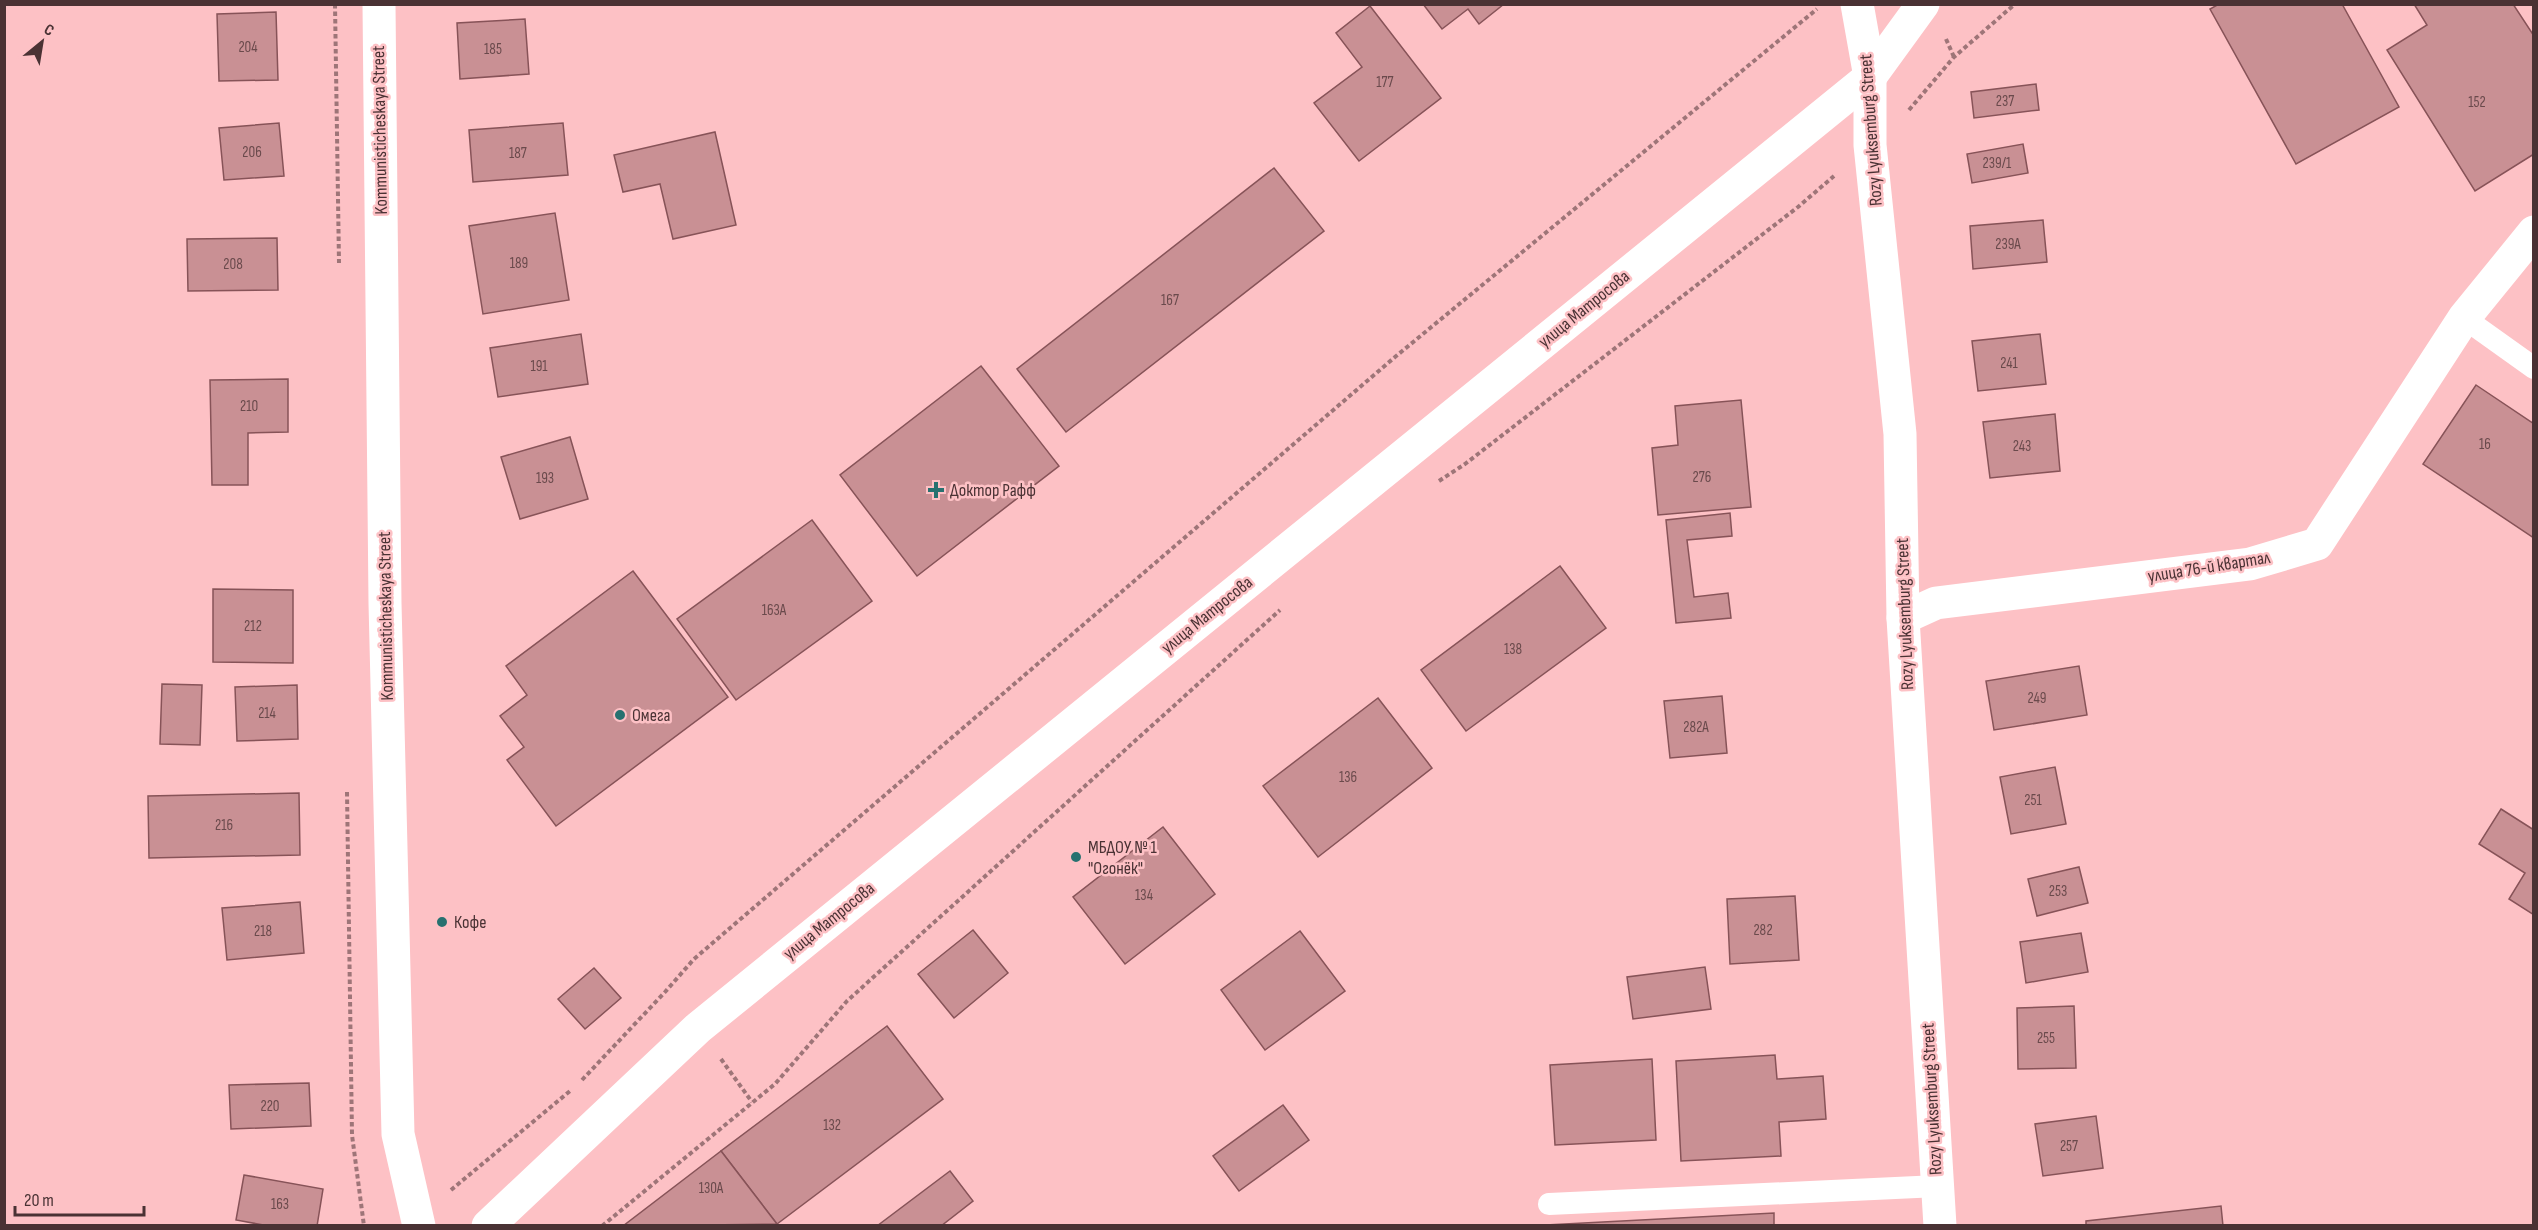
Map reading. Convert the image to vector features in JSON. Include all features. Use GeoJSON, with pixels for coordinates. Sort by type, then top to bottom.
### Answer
{"type":"FeatureCollection","features":[{"type":"Feature","properties":{"kind":"street","name":"Kommunisticheskaya Street"},"geometry":{"type":"LineString","coordinates":[[379,4],[386,615],[398,1134],[418,1222]]}},
{"type":"Feature","properties":{"kind":"street","name":"Rozy Lyuksemburg Street"},"geometry":{"type":"LineString","coordinates":[[1857,4],[1870,77],[1870,145],[1900,434],[1903,618],[1940,1226]]}},
{"type":"Feature","properties":{"kind":"street","name":"улица Матросова"},"geometry":{"type":"LineString","coordinates":[[488,1226],[698,1028],[1870,77],[1923,4]]}},
{"type":"Feature","properties":{"kind":"street","name":"улица 76-й квартал"},"geometry":{"type":"LineString","coordinates":[[1903,618],[1936,603],[2250,564],[2317,544],[2464,318],[2534,232]]}},
{"type":"Feature","properties":{"kind":"lane"},"geometry":{"type":"LineString","coordinates":[[2464,318],[2534,368]]}},
{"type":"Feature","properties":{"kind":"lane"},"geometry":{"type":"LineString","coordinates":[[1549,1204],[1938,1186]]}},
{"type":"Feature","properties":{"kind":"path"},"geometry":{"type":"LineString","coordinates":[[418,1222],[575,1086],[704,951],[1395,357],[1822,4]]}},
{"type":"Feature","properties":{"kind":"path"},"geometry":{"type":"LineString","coordinates":[[1437,482],[1474,457],[1798,207],[1900,121],[1954,57],[2015,4]]}},
{"type":"Feature","properties":{"kind":"path"},"geometry":{"type":"LineString","coordinates":[[602,1226],[774,1084],[848,1001],[1283,607]]}},
{"type":"Feature","properties":{"kind":"building"},"geometry":{"type":"Polygon","coordinates":[[[1423,4],[1504,4],[1479,24],[1468,9],[1442,29],[1423,4]]]}},
{"type":"Feature","properties":{"kind":"building"},"geometry":{"type":"Polygon","coordinates":[[[2219,4],[2342,4],[2399,107],[2296,164],[2210,9],[2219,4]]]}},
{"type":"Feature","properties":{"kind":"building"},"geometry":{"type":"Polygon","coordinates":[[[2414,4],[2513,4],[2534,36],[2534,154],[2475,191],[2387,50],[2427,25],[2414,4]]]}},
{"type":"Feature","properties":{"kind":"building"},"geometry":{"type":"Polygon","coordinates":[[[1370,6],[1441,98],[1359,161],[1314,103],[1362,67],[1336,33],[1370,6]]]}},
{"type":"Feature","properties":{"kind":"building"},"geometry":{"type":"Polygon","coordinates":[[[276,12],[278,80],[219,81],[217,14],[276,12]]]}},
{"type":"Feature","properties":{"kind":"building"},"geometry":{"type":"Polygon","coordinates":[[[525,19],[529,74],[460,79],[457,23],[525,19]]]}},
{"type":"Feature","properties":{"kind":"building"},"geometry":{"type":"Polygon","coordinates":[[[2036,84],[2039,110],[1974,118],[1971,92],[2036,84]]]}},
{"type":"Feature","properties":{"kind":"building"},"geometry":{"type":"Polygon","coordinates":[[[279,123],[284,176],[224,180],[219,128],[279,123]]]}},
{"type":"Feature","properties":{"kind":"building"},"geometry":{"type":"Polygon","coordinates":[[[563,123],[568,175],[473,182],[469,130],[563,123]]]}},
{"type":"Feature","properties":{"kind":"building"},"geometry":{"type":"Polygon","coordinates":[[[715,132],[736,225],[673,239],[660,184],[623,192],[614,155],[715,132]]]}},
{"type":"Feature","properties":{"kind":"building"},"geometry":{"type":"Polygon","coordinates":[[[2023,144],[2028,173],[1972,183],[1967,154],[2023,144]]]}},
{"type":"Feature","properties":{"kind":"building"},"geometry":{"type":"Polygon","coordinates":[[[1274,168],[1324,231],[1066,432],[1017,369],[1274,168]]]}},
{"type":"Feature","properties":{"kind":"building"},"geometry":{"type":"Polygon","coordinates":[[[555,213],[569,300],[483,314],[469,226],[555,213]]]}},
{"type":"Feature","properties":{"kind":"building"},"geometry":{"type":"Polygon","coordinates":[[[2043,220],[2047,262],[1973,269],[1970,226],[2043,220]]]}},
{"type":"Feature","properties":{"kind":"building"},"geometry":{"type":"Polygon","coordinates":[[[277,238],[278,290],[188,291],[187,239],[277,238]]]}},
{"type":"Feature","properties":{"kind":"building"},"geometry":{"type":"Polygon","coordinates":[[[581,334],[588,384],[498,397],[490,348],[581,334]]]}},
{"type":"Feature","properties":{"kind":"building"},"geometry":{"type":"Polygon","coordinates":[[[2040,334],[2046,384],[1978,391],[1972,341],[2040,334]]]}},
{"type":"Feature","properties":{"kind":"building"},"geometry":{"type":"Polygon","coordinates":[[[981,366],[1059,466],[917,576],[840,475],[981,366]]]}},
{"type":"Feature","properties":{"kind":"building"},"geometry":{"type":"Polygon","coordinates":[[[288,379],[288,432],[248,433],[248,485],[212,485],[210,380],[288,379]]]}},
{"type":"Feature","properties":{"kind":"building"},"geometry":{"type":"Polygon","coordinates":[[[2476,385],[2534,424],[2534,538],[2423,464],[2476,385]]]}},
{"type":"Feature","properties":{"kind":"building"},"geometry":{"type":"Polygon","coordinates":[[[1741,400],[1751,507],[1658,515],[1652,448],[1678,445],[1675,406],[1741,400]]]}},
{"type":"Feature","properties":{"kind":"building"},"geometry":{"type":"Polygon","coordinates":[[[2055,414],[2060,471],[1990,478],[1983,422],[2055,414]]]}},
{"type":"Feature","properties":{"kind":"building"},"geometry":{"type":"Polygon","coordinates":[[[570,437],[588,499],[520,519],[501,457],[570,437]]]}},
{"type":"Feature","properties":{"kind":"building"},"geometry":{"type":"Polygon","coordinates":[[[1730,513],[1732,536],[1687,540],[1694,597],[1728,593],[1731,618],[1676,623],[1666,520],[1730,513]]]}},
{"type":"Feature","properties":{"kind":"building"},"geometry":{"type":"Polygon","coordinates":[[[812,520],[872,601],[736,700],[677,619],[812,520]]]}},
{"type":"Feature","properties":{"kind":"building"},"geometry":{"type":"Polygon","coordinates":[[[1560,566],[1606,628],[1466,731],[1421,670],[1560,566]]]}},
{"type":"Feature","properties":{"kind":"building"},"geometry":{"type":"Polygon","coordinates":[[[633,571],[728,697],[556,826],[507,760],[524,747],[500,716],[527,695],[506,666],[633,571]]]}},
{"type":"Feature","properties":{"kind":"building"},"geometry":{"type":"Polygon","coordinates":[[[213,589],[293,590],[293,663],[213,662],[213,589]]]}},
{"type":"Feature","properties":{"kind":"building"},"geometry":{"type":"Polygon","coordinates":[[[2079,666],[2087,715],[1994,730],[1986,681],[2079,666]]]}},
{"type":"Feature","properties":{"kind":"building"},"geometry":{"type":"Polygon","coordinates":[[[162,684],[202,685],[200,745],[160,744],[162,684]]]}},
{"type":"Feature","properties":{"kind":"building"},"geometry":{"type":"Polygon","coordinates":[[[297,685],[298,739],[237,741],[235,687],[297,685]]]}},
{"type":"Feature","properties":{"kind":"building"},"geometry":{"type":"Polygon","coordinates":[[[1722,696],[1727,753],[1670,758],[1664,701],[1722,696]]]}},
{"type":"Feature","properties":{"kind":"building"},"geometry":{"type":"Polygon","coordinates":[[[1378,698],[1432,768],[1318,857],[1263,786],[1378,698]]]}},
{"type":"Feature","properties":{"kind":"building"},"geometry":{"type":"Polygon","coordinates":[[[2055,767],[2066,824],[2011,834],[2000,777],[2055,767]]]}},
{"type":"Feature","properties":{"kind":"building"},"geometry":{"type":"Polygon","coordinates":[[[299,793],[300,855],[149,858],[148,796],[299,793]]]}},
{"type":"Feature","properties":{"kind":"building"},"geometry":{"type":"Polygon","coordinates":[[[2501,809],[2534,830],[2534,915],[2509,899],[2525,873],[2479,844],[2501,809]]]}},
{"type":"Feature","properties":{"kind":"building"},"geometry":{"type":"Polygon","coordinates":[[[1163,827],[1215,894],[1125,964],[1073,897],[1163,827]]]}},
{"type":"Feature","properties":{"kind":"building"},"geometry":{"type":"Polygon","coordinates":[[[2079,867],[2088,903],[2037,916],[2028,879],[2079,867]]]}},
{"type":"Feature","properties":{"kind":"building"},"geometry":{"type":"Polygon","coordinates":[[[1795,896],[1799,960],[1730,964],[1727,899],[1795,896]]]}},
{"type":"Feature","properties":{"kind":"building"},"geometry":{"type":"Polygon","coordinates":[[[300,902],[304,953],[227,960],[222,908],[300,902]]]}},
{"type":"Feature","properties":{"kind":"building"},"geometry":{"type":"Polygon","coordinates":[[[973,930],[1008,973],[954,1018],[918,974],[973,930]]]}},
{"type":"Feature","properties":{"kind":"building"},"geometry":{"type":"Polygon","coordinates":[[[1300,931],[1345,991],[1265,1050],[1221,990],[1300,931]]]}},
{"type":"Feature","properties":{"kind":"building"},"geometry":{"type":"Polygon","coordinates":[[[2081,933],[2088,972],[2026,983],[2020,942],[2081,933]]]}},
{"type":"Feature","properties":{"kind":"building"},"geometry":{"type":"Polygon","coordinates":[[[1705,967],[1711,1009],[1633,1019],[1627,977],[1705,967]]]}},
{"type":"Feature","properties":{"kind":"building"},"geometry":{"type":"Polygon","coordinates":[[[594,968],[621,998],[585,1029],[558,999],[594,968]]]}},
{"type":"Feature","properties":{"kind":"building"},"geometry":{"type":"Polygon","coordinates":[[[2074,1006],[2076,1068],[2018,1069],[2017,1008],[2074,1006]]]}},
{"type":"Feature","properties":{"kind":"building"},"geometry":{"type":"Polygon","coordinates":[[[887,1026],[943,1099],[777,1224],[721,1151],[887,1026]]]}},
{"type":"Feature","properties":{"kind":"building"},"geometry":{"type":"Polygon","coordinates":[[[1775,1055],[1777,1079],[1823,1076],[1826,1119],[1779,1122],[1781,1156],[1681,1161],[1676,1061],[1775,1055]]]}},
{"type":"Feature","properties":{"kind":"building"},"geometry":{"type":"Polygon","coordinates":[[[1652,1059],[1656,1140],[1555,1145],[1550,1065],[1652,1059]]]}},
{"type":"Feature","properties":{"kind":"building"},"geometry":{"type":"Polygon","coordinates":[[[309,1083],[311,1126],[231,1129],[229,1085],[309,1083]]]}},
{"type":"Feature","properties":{"kind":"building"},"geometry":{"type":"Polygon","coordinates":[[[1283,1105],[1309,1140],[1239,1191],[1213,1156],[1283,1105]]]}},
{"type":"Feature","properties":{"kind":"building"},"geometry":{"type":"Polygon","coordinates":[[[2096,1116],[2103,1168],[2043,1176],[2035,1124],[2096,1116]]]}},
{"type":"Feature","properties":{"kind":"building"},"geometry":{"type":"Polygon","coordinates":[[[721,1151],[777,1224],[623,1226],[721,1151]]]}},
{"type":"Feature","properties":{"kind":"building"},"geometry":{"type":"Polygon","coordinates":[[[950,1171],[973,1201],[941,1226],[877,1226],[950,1171]]]}},
{"type":"Feature","properties":{"kind":"building"},"geometry":{"type":"Polygon","coordinates":[[[244,1175],[323,1189],[317,1226],[269,1226],[236,1220],[244,1175]]]}},
{"type":"Feature","properties":{"kind":"building"},"geometry":{"type":"Polygon","coordinates":[[[2221,1206],[2223,1226],[2086,1226],[2086,1221],[2221,1206]]]}},
{"type":"Feature","properties":{"kind":"building"},"geometry":{"type":"Polygon","coordinates":[[[1774,1213],[1774,1226],[1546,1226],[1546,1225],[1774,1213]]]}},
{"type":"Feature","properties":{"kind":"place","name":"Доктор Рафф"},"geometry":{"type":"Point","coordinates":[936,490]}},
{"type":"Feature","properties":{"kind":"place","name":"Омега"},"geometry":{"type":"Point","coordinates":[620,715]}},
{"type":"Feature","properties":{"kind":"place","name":"МБДОУ № 1 \"Огонёк\""},"geometry":{"type":"Point","coordinates":[1076,857]}},
{"type":"Feature","properties":{"kind":"place","name":"Кофе"},"geometry":{"type":"Point","coordinates":[442,922]}}]}
